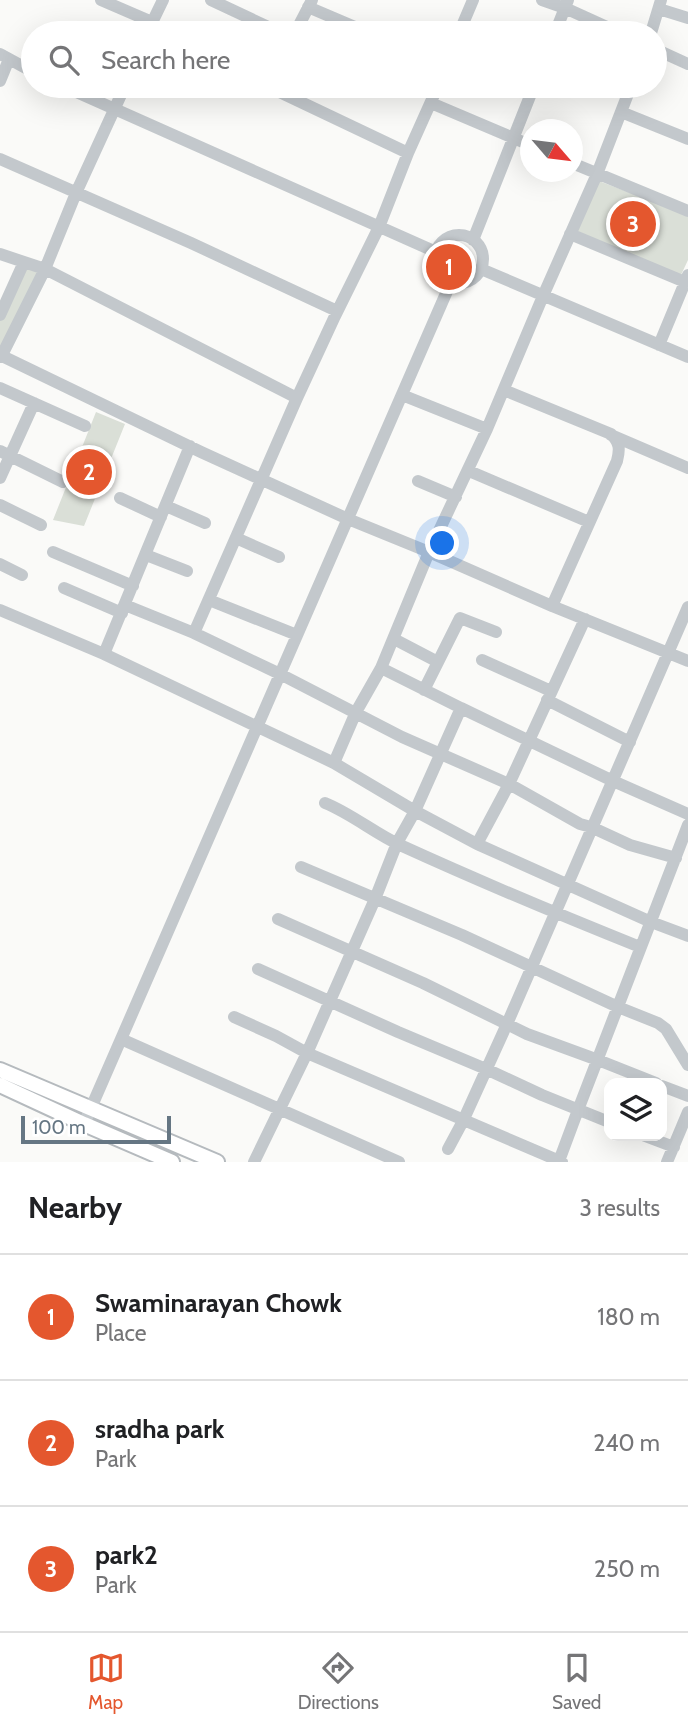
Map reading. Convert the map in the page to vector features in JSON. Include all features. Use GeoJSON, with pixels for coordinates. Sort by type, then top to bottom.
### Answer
{"type":"FeatureCollection","features":[{"type":"Feature","properties":{"kind":"main road"},"geometry":{"type":"LineString","coordinates":[[0,1070],[217,1162]]}},
{"type":"Feature","properties":{"kind":"main road"},"geometry":{"type":"LineString","coordinates":[[0,1085],[172,1162]]}},
{"type":"Feature","properties":{"kind":"street"},"geometry":{"type":"LineString","coordinates":[[101,0],[135,21]]}},
{"type":"Feature","properties":{"kind":"street"},"geometry":{"type":"LineString","coordinates":[[153,21],[163,0]]}},
{"type":"Feature","properties":{"kind":"street"},"geometry":{"type":"LineString","coordinates":[[211,0],[256,21]]}},
{"type":"Feature","properties":{"kind":"street"},"geometry":{"type":"LineString","coordinates":[[464,21],[473,0]]}},
{"type":"Feature","properties":{"kind":"street"},"geometry":{"type":"LineString","coordinates":[[542,0],[567,4],[598,21]]}},
{"type":"Feature","properties":{"kind":"street"},"geometry":{"type":"LineString","coordinates":[[301,21],[310,3],[345,21]]}},
{"type":"Feature","properties":{"kind":"street"},"geometry":{"type":"LineString","coordinates":[[560,21],[567,4]]}},
{"type":"Feature","properties":{"kind":"street"},"geometry":{"type":"LineString","coordinates":[[655,21],[660,4],[688,18]]}},
{"type":"Feature","properties":{"kind":"street"},"geometry":{"type":"LineString","coordinates":[[667,54],[688,64]]}},
{"type":"Feature","properties":{"kind":"street"},"geometry":{"type":"LineString","coordinates":[[0,81],[5,57],[21,66]]}},
{"type":"Feature","properties":{"kind":"street"},"geometry":{"type":"LineString","coordinates":[[90,98],[436,252]]}},
{"type":"Feature","properties":{"kind":"street"},"geometry":{"type":"LineString","coordinates":[[120,98],[45,268],[0,356],[348,519],[688,661]]}},
{"type":"Feature","properties":{"kind":"street"},"geometry":{"type":"LineString","coordinates":[[295,98],[408,153]]}},
{"type":"Feature","properties":{"kind":"street"},"geometry":{"type":"LineString","coordinates":[[194,633],[297,398],[379,228],[433,98]]}},
{"type":"Feature","properties":{"kind":"street"},"geometry":{"type":"LineString","coordinates":[[473,240],[529,98]]}},
{"type":"Feature","properties":{"kind":"street"},"geometry":{"type":"LineString","coordinates":[[334,763],[356,712],[381,668],[429,552],[469,471],[597,174],[626,98]]}},
{"type":"Feature","properties":{"kind":"street"},"geometry":{"type":"LineString","coordinates":[[431,103],[520,141]]}},
{"type":"Feature","properties":{"kind":"street"},"geometry":{"type":"LineString","coordinates":[[621,112],[688,139]]}},
{"type":"Feature","properties":{"kind":"street"},"geometry":{"type":"LineString","coordinates":[[0,159],[337,311]]}},
{"type":"Feature","properties":{"kind":"street"},"geometry":{"type":"LineString","coordinates":[[583,168],[688,211]]}},
{"type":"Feature","properties":{"kind":"street"},"geometry":{"type":"LineString","coordinates":[[570,234],[687,279],[659,345]]}},
{"type":"Feature","properties":{"kind":"street"},"geometry":{"type":"LineString","coordinates":[[465,236],[479,246],[483,261],[481,269],[465,282],[451,282],[438,272],[436,252],[447,238],[465,236]]}},
{"type":"Feature","properties":{"kind":"street"},"geometry":{"type":"LineString","coordinates":[[0,254],[45,268],[297,398]]}},
{"type":"Feature","properties":{"kind":"street"},"geometry":{"type":"LineString","coordinates":[[0,315],[24,262]]}},
{"type":"Feature","properties":{"kind":"street"},"geometry":{"type":"LineString","coordinates":[[481,269],[688,357]]}},
{"type":"Feature","properties":{"kind":"street"},"geometry":{"type":"LineString","coordinates":[[84,1124],[451,282]]}},
{"type":"Feature","properties":{"kind":"street"},"geometry":{"type":"LineString","coordinates":[[0,388],[85,426]]}},
{"type":"Feature","properties":{"kind":"street"},"geometry":{"type":"LineString","coordinates":[[504,390],[688,468]]}},
{"type":"Feature","properties":{"kind":"street"},"geometry":{"type":"LineString","coordinates":[[402,396],[487,429]]}},
{"type":"Feature","properties":{"kind":"street"},"geometry":{"type":"LineString","coordinates":[[0,478],[5,454],[34,403]]}},
{"type":"Feature","properties":{"kind":"street"},"geometry":{"type":"LineString","coordinates":[[552,606],[617,461],[620,450],[618,441],[611,434]]}},
{"type":"Feature","properties":{"kind":"street"},"geometry":{"type":"LineString","coordinates":[[104,654],[190,446]]}},
{"type":"Feature","properties":{"kind":"street"},"geometry":{"type":"LineString","coordinates":[[5,454],[62,482]]}},
{"type":"Feature","properties":{"kind":"street"},"geometry":{"type":"LineString","coordinates":[[469,471],[589,522]]}},
{"type":"Feature","properties":{"kind":"street"},"geometry":{"type":"LineString","coordinates":[[418,481],[456,497]]}},
{"type":"Feature","properties":{"kind":"street"},"geometry":{"type":"LineString","coordinates":[[120,499],[205,523]]}},
{"type":"Feature","properties":{"kind":"street"},"geometry":{"type":"LineString","coordinates":[[0,505],[41,526]]}},
{"type":"Feature","properties":{"kind":"street"},"geometry":{"type":"LineString","coordinates":[[236,538],[279,557]]}},
{"type":"Feature","properties":{"kind":"street"},"geometry":{"type":"LineString","coordinates":[[53,552],[133,586]]}},
{"type":"Feature","properties":{"kind":"street"},"geometry":{"type":"LineString","coordinates":[[146,555],[187,571]]}},
{"type":"Feature","properties":{"kind":"street"},"geometry":{"type":"LineString","coordinates":[[0,564],[22,575]]}},
{"type":"Feature","properties":{"kind":"street"},"geometry":{"type":"LineString","coordinates":[[64,588],[194,633],[281,674],[402,737],[509,784],[580,824],[630,845],[676,858]]}},
{"type":"Feature","properties":{"kind":"street"},"geometry":{"type":"LineString","coordinates":[[209,600],[297,635]]}},
{"type":"Feature","properties":{"kind":"street"},"geometry":{"type":"LineString","coordinates":[[448,1149],[507,1024],[688,607]]}},
{"type":"Feature","properties":{"kind":"street"},"geometry":{"type":"LineString","coordinates":[[0,610],[104,654],[334,763],[477,844],[688,936]]}},
{"type":"Feature","properties":{"kind":"street"},"geometry":{"type":"LineString","coordinates":[[425,690],[460,618],[496,632]]}},
{"type":"Feature","properties":{"kind":"street"},"geometry":{"type":"LineString","coordinates":[[477,844],[509,784],[585,619]]}},
{"type":"Feature","properties":{"kind":"street"},"geometry":{"type":"LineString","coordinates":[[394,639],[438,662]]}},
{"type":"Feature","properties":{"kind":"street"},"geometry":{"type":"LineString","coordinates":[[482,660],[630,742]]}},
{"type":"Feature","properties":{"kind":"street"},"geometry":{"type":"LineString","coordinates":[[381,668],[613,781],[688,814]]}},
{"type":"Feature","properties":{"kind":"street"},"geometry":{"type":"LineString","coordinates":[[254,1162],[307,1053],[397,843],[415,811],[461,708]]}},
{"type":"Feature","properties":{"kind":"street"},"geometry":{"type":"LineString","coordinates":[[325,803],[397,843],[555,913],[640,947]]}},
{"type":"Feature","properties":{"kind":"street"},"geometry":{"type":"LineString","coordinates":[[234,1017],[307,1053],[561,1161],[578,1110],[688,825]]}},
{"type":"Feature","properties":{"kind":"street"},"geometry":{"type":"LineString","coordinates":[[301,867],[462,935],[658,1023],[666,1029],[688,1065]]}},
{"type":"Feature","properties":{"kind":"street"},"geometry":{"type":"LineString","coordinates":[[278,919],[352,950],[527,1034],[643,1078]]}},
{"type":"Feature","properties":{"kind":"street"},"geometry":{"type":"LineString","coordinates":[[258,969],[604,1120]]}},
{"type":"Feature","properties":{"kind":"street"},"geometry":{"type":"LineString","coordinates":[[121,1040],[399,1162]]}},
{"type":"Feature","properties":{"kind":"street"},"geometry":{"type":"LineString","coordinates":[[667,1088],[688,1096]]}},
{"type":"Feature","properties":{"kind":"street"},"geometry":{"type":"LineString","coordinates":[[667,1162],[688,1112]]}},
{"type":"Feature","properties":{"kind":"street"},"geometry":{"type":"LineString","coordinates":[[658,1141],[674,1147]]}},
{"type":"Feature","properties":{"kind":"shaded area"},"geometry":{"type":"Polygon","coordinates":[[[599,181],[688,215],[688,260],[681,275],[574,232],[599,181]]]}},
{"type":"Feature","properties":{"kind":"shaded area"},"geometry":{"type":"Polygon","coordinates":[[[24,262],[42,275],[0,349],[0,315],[24,262]]]}},
{"type":"Feature","properties":{"kind":"shaded area"},"geometry":{"type":"Polygon","coordinates":[[[96,412],[125,424],[84,526],[53,520],[96,412]]]}},
{"type":"Feature","properties":{"kind":"place","name":"park2"},"geometry":{"type":"Point","coordinates":[633,224]}},
{"type":"Feature","properties":{"kind":"place","name":"Swaminarayan Chowk"},"geometry":{"type":"Point","coordinates":[449,267]}},
{"type":"Feature","properties":{"kind":"place","name":"sradha park"},"geometry":{"type":"Point","coordinates":[89,472]}}]}
